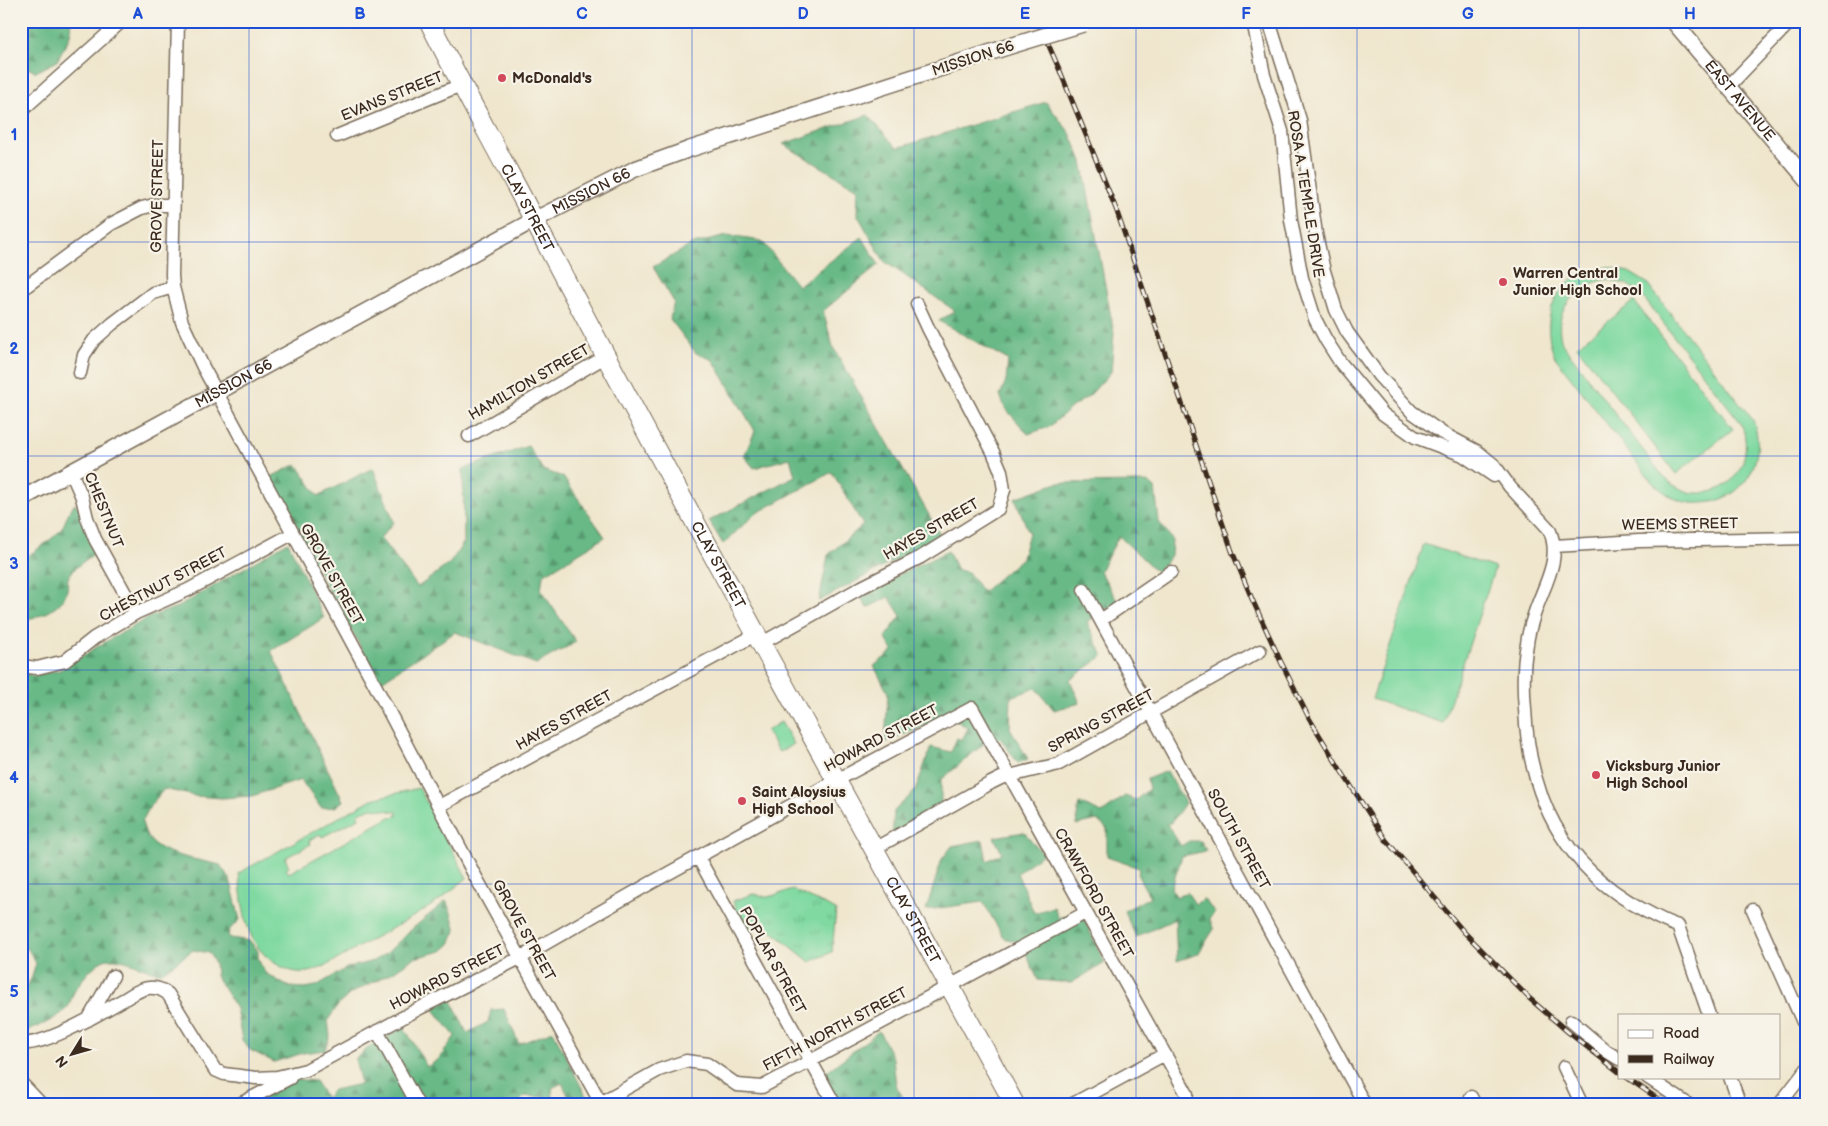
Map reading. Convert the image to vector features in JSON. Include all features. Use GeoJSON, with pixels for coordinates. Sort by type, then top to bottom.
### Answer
{"type":"FeatureCollection","features":[{"type":"Feature","properties":{"kind":"main road","name":"CLAY STREET"},"geometry":{"type":"LineString","coordinates":[[429,21],[460,85],[534,220],[605,357],[1015,1105]]}},
{"type":"Feature","properties":{"kind":"street"},"geometry":{"type":"LineString","coordinates":[[21,111],[122,21]]}},
{"type":"Feature","properties":{"kind":"street","name":"GROVE STREET"},"geometry":{"type":"LineString","coordinates":[[178,21],[172,205],[173,287],[179,313],[188,336],[292,534],[599,1104]]}},
{"type":"Feature","properties":{"kind":"street","name":"ROSA A. TEMPLE DRIVE"},"geometry":{"type":"LineString","coordinates":[[1253,21],[1264,75],[1282,131],[1291,220],[1302,278],[1315,318],[1326,340],[1340,362],[1383,414],[1415,437],[1462,455],[1483,467],[1510,487]]}},
{"type":"Feature","properties":{"kind":"street","name":"ROSA A. TEMPLE DRIVE"},"geometry":{"type":"LineString","coordinates":[[1269,21],[1300,120],[1316,234],[1324,271],[1336,310],[1347,332],[1379,376],[1412,412],[1442,433],[1478,452],[1494,465],[1510,487],[1549,529],[1554,546]]}},
{"type":"Feature","properties":{"kind":"street","name":"EAST AVENUE"},"geometry":{"type":"LineString","coordinates":[[1672,21],[1807,180]]}},
{"type":"Feature","properties":{"kind":"street"},"geometry":{"type":"LineString","coordinates":[[1728,87],[1791,21]]}},
{"type":"Feature","properties":{"kind":"street","name":"MISSION 66"},"geometry":{"type":"LineString","coordinates":[[21,499],[608,181],[655,161],[1087,22]]}},
{"type":"Feature","properties":{"kind":"street","name":"EVANS STREET"},"geometry":{"type":"LineString","coordinates":[[337,136],[460,85]]}},
{"type":"Feature","properties":{"kind":"street"},"geometry":{"type":"LineString","coordinates":[[21,290],[111,224],[142,208],[154,205],[172,205]]}},
{"type":"Feature","properties":{"kind":"street"},"geometry":{"type":"LineString","coordinates":[[80,373],[84,355],[94,340],[153,293],[173,287]]}},
{"type":"Feature","properties":{"kind":"street","name":"HAYES STREET"},"geometry":{"type":"LineString","coordinates":[[439,806],[759,638],[921,557],[998,510],[1004,490],[1001,471],[996,458],[917,304]]}},
{"type":"Feature","properties":{"kind":"street","name":"HAMILTON STREET"},"geometry":{"type":"LineString","coordinates":[[469,436],[605,357]]}},
{"type":"Feature","properties":{"kind":"street","name":"CHESTNUT"},"geometry":{"type":"LineString","coordinates":[[71,472],[82,497],[95,539],[136,613]]}},
{"type":"Feature","properties":{"kind":"street","name":"CHESTNUT STREET"},"geometry":{"type":"LineString","coordinates":[[21,666],[37,668],[65,660],[94,638],[136,613],[188,590],[292,534]]}},
{"type":"Feature","properties":{"kind":"street","name":"WEEMS STREET"},"geometry":{"type":"LineString","coordinates":[[1554,546],[1631,542],[1807,538]]}},
{"type":"Feature","properties":{"kind":"street"},"geometry":{"type":"LineString","coordinates":[[1554,546],[1552,568],[1534,616],[1527,644],[1524,668],[1526,732],[1540,790],[1549,815],[1562,839],[1590,872],[1606,887],[1629,902],[1664,922],[1678,926],[1709,1014]]}},
{"type":"Feature","properties":{"kind":"street"},"geometry":{"type":"LineString","coordinates":[[1101,620],[1171,572]]}},
{"type":"Feature","properties":{"kind":"street","name":"SOUTH STREET"},"geometry":{"type":"LineString","coordinates":[[1084,590],[1365,1105]]}},
{"type":"Feature","properties":{"kind":"street","name":"SPRING STREET"},"geometry":{"type":"LineString","coordinates":[[874,849],[1001,778],[1059,764],[1260,651]]}},
{"type":"Feature","properties":{"kind":"street","name":"HOWARD STREET"},"geometry":{"type":"LineString","coordinates":[[21,1043],[27,1044],[44,1040],[88,1020],[141,990],[153,987],[162,989],[168,994],[215,1070],[224,1074],[256,1078],[277,1077],[306,1070],[430,1002],[520,958],[837,780],[972,708]]}},
{"type":"Feature","properties":{"kind":"street","name":"CRAWFORD STREET"},"geometry":{"type":"LineString","coordinates":[[972,708],[1188,1094]]}},
{"type":"Feature","properties":{"kind":"street","name":"POPLAR STREET"},"geometry":{"type":"LineString","coordinates":[[698,858],[834,1105]]}},
{"type":"Feature","properties":{"kind":"street"},"geometry":{"type":"LineString","coordinates":[[1753,910],[1807,1032]]}},
{"type":"Feature","properties":{"kind":"street","name":"FIFTH NORTH STREET"},"geometry":{"type":"LineString","coordinates":[[599,1104],[659,1070],[686,1061],[707,1064],[737,1085],[762,1087],[1085,913]]}},
{"type":"Feature","properties":{"kind":"street"},"geometry":{"type":"LineString","coordinates":[[88,1020],[113,976]]}},
{"type":"Feature","properties":{"kind":"street"},"geometry":{"type":"LineString","coordinates":[[1571,1021],[1606,1051],[1618,1058]]}},
{"type":"Feature","properties":{"kind":"street"},"geometry":{"type":"LineString","coordinates":[[377,1031],[418,1105]]}},
{"type":"Feature","properties":{"kind":"street"},"geometry":{"type":"LineString","coordinates":[[1071,1105],[1165,1054]]}},
{"type":"Feature","properties":{"kind":"street"},"geometry":{"type":"LineString","coordinates":[[1564,1067],[1582,1105]]}},
{"type":"Feature","properties":{"kind":"street"},"geometry":{"type":"LineString","coordinates":[[1779,1105],[1807,1069]]}},
{"type":"Feature","properties":{"kind":"street"},"geometry":{"type":"LineString","coordinates":[[238,1105],[306,1070]]}},
{"type":"Feature","properties":{"kind":"street"},"geometry":{"type":"LineString","coordinates":[[1648,1078],[1689,1105]]}},
{"type":"Feature","properties":{"kind":"street"},"geometry":{"type":"LineString","coordinates":[[1730,1078],[1740,1105]]}},
{"type":"Feature","properties":{"kind":"street"},"geometry":{"type":"LineString","coordinates":[[21,1083],[42,1105]]}},
{"type":"Feature","properties":{"kind":"green space"},"geometry":{"type":"Polygon","coordinates":[[[21,21],[71,21],[70,36],[57,61],[36,72],[21,65],[21,21]]]}},
{"type":"Feature","properties":{"kind":"green space"},"geometry":{"type":"Polygon","coordinates":[[[1046,102],[1070,133],[1082,161],[1114,333],[1111,372],[1089,396],[1072,407],[1049,427],[1028,434],[1005,408],[1000,395],[1006,381],[1008,360],[939,321],[955,311],[884,261],[857,214],[858,189],[783,144],[868,115],[897,148],[1046,102]]]}},
{"type":"Feature","properties":{"kind":"green space"},"geometry":{"type":"Polygon","coordinates":[[[727,236],[762,241],[798,286],[862,237],[879,265],[823,311],[833,347],[941,536],[819,601],[828,555],[863,525],[832,472],[755,514],[723,544],[709,521],[795,476],[790,458],[754,468],[744,456],[755,431],[713,360],[696,353],[670,319],[674,302],[653,267],[693,244],[727,236]]]}},
{"type":"Feature","properties":{"kind":"green space"},"geometry":{"type":"Polygon","coordinates":[[[1607,267],[1629,272],[1647,283],[1753,420],[1757,433],[1757,446],[1756,459],[1752,471],[1736,491],[1725,498],[1712,502],[1688,503],[1667,494],[1652,482],[1555,357],[1549,335],[1549,324],[1554,302],[1567,283],[1577,276],[1588,271],[1607,267]],[[1607,279],[1595,282],[1576,294],[1568,302],[1560,322],[1563,345],[1665,478],[1677,487],[1695,493],[1709,492],[1721,488],[1731,481],[1743,461],[1745,436],[1741,423],[1639,292],[1626,284],[1607,279]]]}},
{"type":"Feature","properties":{"kind":"green space"},"geometry":{"type":"Polygon","coordinates":[[[1634,301],[1733,429],[1676,474],[1577,346],[1634,301]]]}},
{"type":"Feature","properties":{"kind":"green space"},"geometry":{"type":"Polygon","coordinates":[[[528,446],[543,470],[563,477],[605,537],[543,575],[541,590],[576,642],[536,664],[455,632],[380,682],[267,479],[297,464],[318,496],[373,468],[394,522],[380,538],[418,587],[450,563],[464,542],[463,469],[528,446]]]}},
{"type":"Feature","properties":{"kind":"green space"},"geometry":{"type":"Polygon","coordinates":[[[1148,482],[1155,488],[1159,522],[1172,539],[1171,556],[1157,572],[1119,536],[1100,571],[1118,602],[1087,622],[1103,656],[1070,680],[1080,703],[1054,710],[1036,688],[1011,697],[1010,728],[1028,759],[1018,763],[1000,738],[985,743],[941,780],[941,803],[892,837],[894,811],[915,791],[931,747],[951,752],[957,738],[962,740],[968,728],[949,716],[885,742],[888,693],[874,666],[893,651],[885,637],[901,616],[889,597],[867,608],[859,594],[948,551],[957,570],[968,572],[983,592],[1022,558],[1029,533],[1015,498],[1057,483],[1148,482]]]}},
{"type":"Feature","properties":{"kind":"green space"},"geometry":{"type":"Polygon","coordinates":[[[75,504],[82,510],[97,552],[70,575],[67,589],[60,603],[43,614],[21,620],[21,559],[37,550],[62,528],[70,510],[75,504]]]}},
{"type":"Feature","properties":{"kind":"green space"},"geometry":{"type":"Polygon","coordinates":[[[288,542],[324,618],[271,651],[343,801],[335,807],[321,808],[301,780],[252,796],[222,798],[195,796],[164,789],[150,806],[142,822],[145,830],[153,843],[167,851],[220,865],[230,879],[240,920],[230,929],[228,935],[231,938],[250,941],[258,951],[258,959],[265,973],[289,987],[305,988],[316,986],[347,968],[373,961],[387,953],[446,901],[456,931],[450,944],[442,951],[414,958],[393,972],[350,994],[339,1004],[328,1020],[330,1036],[325,1050],[303,1053],[274,1062],[250,1050],[242,1040],[236,1009],[216,976],[215,964],[209,953],[193,950],[161,973],[121,960],[108,959],[103,961],[83,979],[73,994],[68,1007],[63,1012],[48,1022],[27,1031],[21,1025],[24,992],[32,977],[36,963],[28,949],[21,945],[21,671],[33,676],[60,670],[152,616],[180,606],[288,542]]]}},
{"type":"Feature","properties":{"kind":"green space"},"geometry":{"type":"Polygon","coordinates":[[[1424,544],[1495,568],[1443,723],[1372,699],[1424,544]]]}},
{"type":"Feature","properties":{"kind":"green space"},"geometry":{"type":"Polygon","coordinates":[[[781,722],[794,744],[779,752],[766,731],[781,722]]]}},
{"type":"Feature","properties":{"kind":"green space"},"geometry":{"type":"Polygon","coordinates":[[[1167,771],[1185,803],[1172,822],[1167,824],[1181,846],[1189,841],[1201,841],[1206,851],[1182,856],[1171,889],[1177,897],[1187,892],[1195,904],[1204,899],[1215,913],[1209,919],[1214,929],[1198,954],[1177,961],[1175,919],[1136,937],[1124,911],[1150,897],[1138,876],[1139,868],[1107,857],[1107,829],[1097,820],[1076,825],[1079,803],[1102,813],[1125,796],[1136,800],[1149,789],[1147,779],[1167,771]]]}},
{"type":"Feature","properties":{"kind":"green space"},"geometry":{"type":"Polygon","coordinates":[[[419,788],[467,878],[426,909],[328,965],[305,972],[296,972],[284,968],[268,958],[252,938],[244,913],[239,873],[372,799],[419,788]],[[372,808],[361,812],[358,815],[359,818],[322,837],[320,834],[309,840],[311,844],[285,858],[289,867],[286,869],[289,873],[390,817],[397,816],[397,812],[372,808]]]}},
{"type":"Feature","properties":{"kind":"green space"},"geometry":{"type":"Polygon","coordinates":[[[1024,832],[1043,854],[1017,873],[1034,913],[1054,907],[1058,918],[1080,911],[1105,963],[1071,983],[1038,980],[1021,943],[1004,938],[983,902],[926,910],[942,859],[952,846],[983,840],[987,861],[1002,853],[994,837],[1024,832]]]}},
{"type":"Feature","properties":{"kind":"green space"},"geometry":{"type":"Polygon","coordinates":[[[793,890],[836,910],[832,952],[810,962],[761,922],[745,934],[733,901],[753,894],[768,897],[793,890]]]}},
{"type":"Feature","properties":{"kind":"green space"},"geometry":{"type":"Polygon","coordinates":[[[451,999],[467,1033],[488,1022],[491,1010],[504,1009],[519,1044],[553,1031],[589,1102],[588,1105],[573,1105],[562,1083],[552,1088],[553,1098],[525,1096],[516,1105],[247,1105],[295,1079],[315,1081],[326,1098],[333,1090],[361,1084],[355,1059],[373,1044],[404,1027],[427,1067],[439,1059],[455,1036],[432,1007],[451,999]]]}},
{"type":"Feature","properties":{"kind":"green space"},"geometry":{"type":"Polygon","coordinates":[[[879,1031],[893,1058],[896,1086],[908,1105],[837,1105],[821,1076],[879,1031]]]}},
{"type":"Feature","properties":{"kind":"railway"},"geometry":{"type":"LineString","coordinates":[[1038,21],[1116,209],[1232,551],[1281,662],[1309,718],[1386,840],[1464,932],[1529,998],[1618,1071]]}},
{"type":"Feature","properties":{"kind":"railway"},"geometry":{"type":"LineString","coordinates":[[1627,1078],[1667,1105]]}},
{"type":"Feature","properties":{"kind":"place","name":"McDonald's"},"geometry":{"type":"Point","coordinates":[502,78]}},
{"type":"Feature","properties":{"kind":"place","name":"Warren Central Junior High School"},"geometry":{"type":"Point","coordinates":[1503,282]}},
{"type":"Feature","properties":{"kind":"place","name":"Vicksburg Junior High School"},"geometry":{"type":"Point","coordinates":[1596,775]}},
{"type":"Feature","properties":{"kind":"place","name":"Saint Aloysius High School"},"geometry":{"type":"Point","coordinates":[742,801]}}]}
